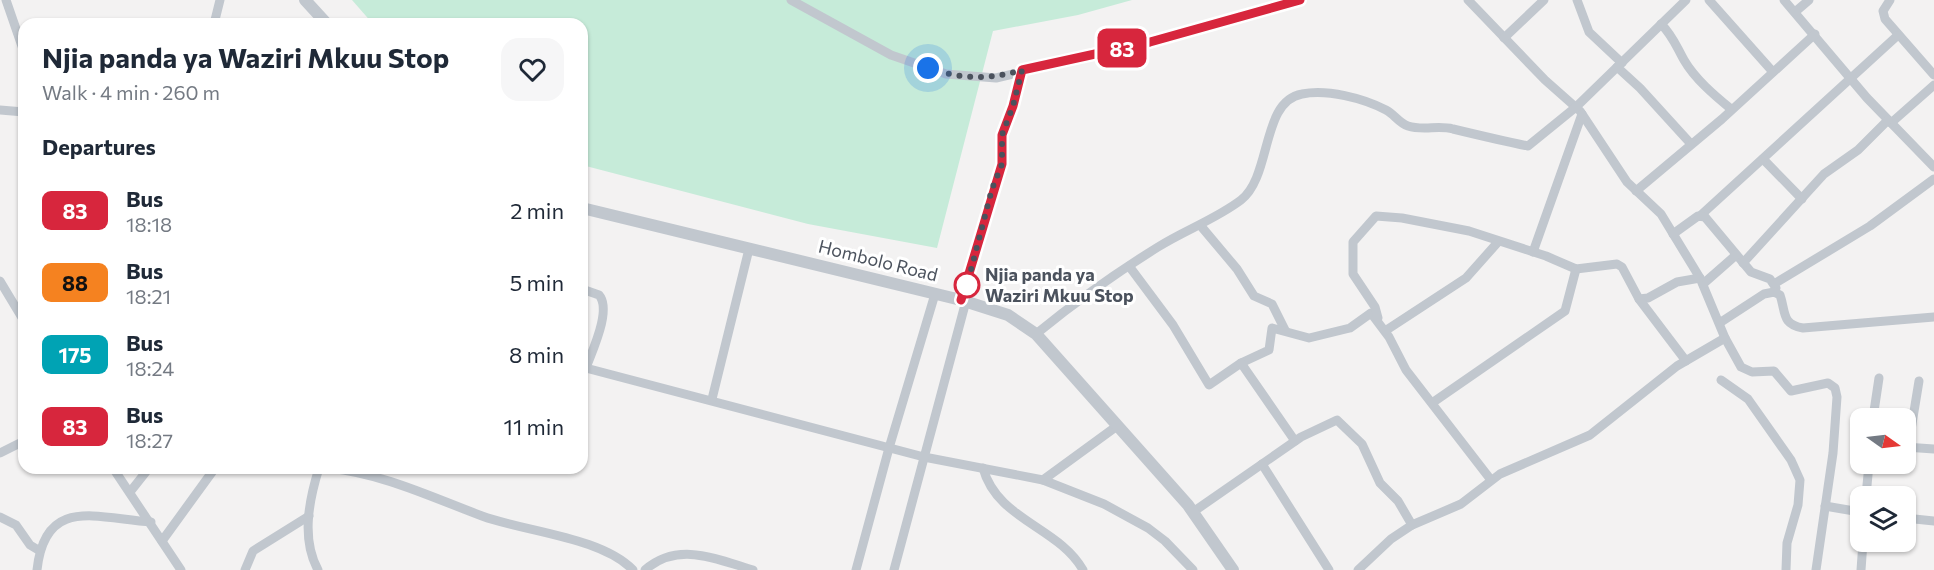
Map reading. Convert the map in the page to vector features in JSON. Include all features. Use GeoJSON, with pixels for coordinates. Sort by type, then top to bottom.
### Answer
{"type":"FeatureCollection","features":[{"type":"Feature","properties":{"kind":"street"},"geometry":{"type":"LineString","coordinates":[[6,0],[18,31]]}},
{"type":"Feature","properties":{"kind":"street"},"geometry":{"type":"LineString","coordinates":[[216,18],[220,0]]}},
{"type":"Feature","properties":{"kind":"street"},"geometry":{"type":"LineString","coordinates":[[305,0],[322,18]]}},
{"type":"Feature","properties":{"kind":"street"},"geometry":{"type":"LineString","coordinates":[[791,0],[891,55],[946,74],[996,78],[1022,70],[1150,42],[1300,0]]}},
{"type":"Feature","properties":{"kind":"street"},"geometry":{"type":"LineString","coordinates":[[1467,0],[1579,110],[1610,159],[1636,191],[1661,214],[1702,281],[1721,322],[1725,338],[1746,371],[1774,371],[1791,391],[1828,383],[1835,388],[1838,397],[1833,453],[1815,570]]}},
{"type":"Feature","properties":{"kind":"street"},"geometry":{"type":"LineString","coordinates":[[1504,38],[1544,0]]}},
{"type":"Feature","properties":{"kind":"street"},"geometry":{"type":"LineString","coordinates":[[1577,0],[1589,32],[1691,144]]}},
{"type":"Feature","properties":{"kind":"street"},"geometry":{"type":"LineString","coordinates":[[1036,334],[1068,308],[1159,246],[1243,199],[1251,189],[1263,165],[1267,141],[1279,112],[1286,101],[1297,95],[1311,93],[1344,96],[1388,111],[1409,126],[1450,128],[1468,135],[1528,146],[1579,110],[1619,65],[1686,0]]}},
{"type":"Feature","properties":{"kind":"street"},"geometry":{"type":"LineString","coordinates":[[1709,0],[1773,72]]}},
{"type":"Feature","properties":{"kind":"street"},"geometry":{"type":"LineString","coordinates":[[1784,0],[1889,121],[1934,167]]}},
{"type":"Feature","properties":{"kind":"street"},"geometry":{"type":"LineString","coordinates":[[1795,12],[1809,0]]}},
{"type":"Feature","properties":{"kind":"street"},"geometry":{"type":"LineString","coordinates":[[1890,0],[1883,11],[1885,19],[1934,75]]}},
{"type":"Feature","properties":{"kind":"street"},"geometry":{"type":"LineString","coordinates":[[1661,24],[1673,36],[1683,59],[1698,78],[1731,109]]}},
{"type":"Feature","properties":{"kind":"street"},"geometry":{"type":"LineString","coordinates":[[1636,191],[1722,119],[1815,34]]}},
{"type":"Feature","properties":{"kind":"street"},"geometry":{"type":"LineString","coordinates":[[1673,234],[1701,215],[1850,77],[1898,36]]}},
{"type":"Feature","properties":{"kind":"street"},"geometry":{"type":"LineString","coordinates":[[894,570],[1002,164],[1002,135],[1015,99],[1022,70]]}},
{"type":"Feature","properties":{"kind":"street"},"geometry":{"type":"LineString","coordinates":[[1639,299],[1648,298],[1677,282],[1702,281],[1740,259],[1802,199],[1824,174],[1858,150],[1889,121],[1934,85]]}},
{"type":"Feature","properties":{"kind":"street"},"geometry":{"type":"LineString","coordinates":[[0,110],[18,112]]}},
{"type":"Feature","properties":{"kind":"street"},"geometry":{"type":"LineString","coordinates":[[1533,252],[1579,110]]}},
{"type":"Feature","properties":{"kind":"street"},"geometry":{"type":"LineString","coordinates":[[1763,159],[1802,199]]}},
{"type":"Feature","properties":{"kind":"street"},"geometry":{"type":"LineString","coordinates":[[1774,284],[1870,226],[1934,179]]}},
{"type":"Feature","properties":{"kind":"street","name":"Hombolo Road"},"geometry":{"type":"LineString","coordinates":[[588,209],[964,300],[1008,315],[1036,334],[1193,512],[1233,570]]}},
{"type":"Feature","properties":{"kind":"street"},"geometry":{"type":"LineString","coordinates":[[1701,215],[1751,272],[1770,279],[1779,295],[1782,315],[1788,322],[1803,328],[1934,317]]}},
{"type":"Feature","properties":{"kind":"street"},"geometry":{"type":"LineString","coordinates":[[1491,480],[1406,370],[1378,320],[1375,307],[1353,274],[1353,242],[1376,216],[1402,218],[1469,231],[1576,269],[1617,264],[1622,267],[1639,299],[1686,362]]}},
{"type":"Feature","properties":{"kind":"street"},"geometry":{"type":"LineString","coordinates":[[1200,225],[1231,261],[1254,296],[1272,304],[1285,330]]}},
{"type":"Feature","properties":{"kind":"street"},"geometry":{"type":"LineString","coordinates":[[1385,331],[1466,278],[1498,242]]}},
{"type":"Feature","properties":{"kind":"street"},"geometry":{"type":"LineString","coordinates":[[712,399],[749,249]]}},
{"type":"Feature","properties":{"kind":"street"},"geometry":{"type":"LineString","coordinates":[[1129,266],[1173,325],[1209,385],[1241,363],[1269,350],[1272,328],[1309,338],[1350,328],[1369,313],[1378,320]]}},
{"type":"Feature","properties":{"kind":"street"},"geometry":{"type":"LineString","coordinates":[[1431,403],[1565,311],[1576,269]]}},
{"type":"Feature","properties":{"kind":"street"},"geometry":{"type":"LineString","coordinates":[[0,281],[18,311]]}},
{"type":"Feature","properties":{"kind":"street"},"geometry":{"type":"LineString","coordinates":[[588,291],[599,295],[604,305],[601,323],[588,357]]}},
{"type":"Feature","properties":{"kind":"street"},"geometry":{"type":"LineString","coordinates":[[1721,322],[1764,294],[1774,292],[1779,295]]}},
{"type":"Feature","properties":{"kind":"street"},"geometry":{"type":"LineString","coordinates":[[856,570],[889,448],[935,294]]}},
{"type":"Feature","properties":{"kind":"street"},"geometry":{"type":"LineString","coordinates":[[1358,570],[1391,539],[1412,525],[1461,504],[1491,480],[1590,435],[1632,399],[1725,338]]}},
{"type":"Feature","properties":{"kind":"street"},"geometry":{"type":"LineString","coordinates":[[1241,363],[1295,441]]}},
{"type":"Feature","properties":{"kind":"street"},"geometry":{"type":"LineString","coordinates":[[588,368],[924,457],[1043,480],[1104,504],[1148,528],[1166,541],[1193,570]]}},
{"type":"Feature","properties":{"kind":"street"},"geometry":{"type":"LineString","coordinates":[[1874,408],[1879,378]]}},
{"type":"Feature","properties":{"kind":"street"},"geometry":{"type":"LineString","coordinates":[[1721,380],[1749,399],[1791,460],[1800,480],[1798,504],[1787,543],[1786,570]]}},
{"type":"Feature","properties":{"kind":"street"},"geometry":{"type":"LineString","coordinates":[[1914,408],[1919,381]]}},
{"type":"Feature","properties":{"kind":"street"},"geometry":{"type":"LineString","coordinates":[[1193,512],[1295,441],[1337,420],[1362,444],[1380,483],[1398,501],[1412,525]]}},
{"type":"Feature","properties":{"kind":"street"},"geometry":{"type":"LineString","coordinates":[[1043,480],[1117,426]]}},
{"type":"Feature","properties":{"kind":"street"},"geometry":{"type":"LineString","coordinates":[[0,453],[18,444]]}},
{"type":"Feature","properties":{"kind":"street"},"geometry":{"type":"LineString","coordinates":[[1916,448],[1934,449]]}},
{"type":"Feature","properties":{"kind":"street"},"geometry":{"type":"LineString","coordinates":[[1262,464],[1329,570]]}},
{"type":"Feature","properties":{"kind":"street"},"geometry":{"type":"LineString","coordinates":[[983,468],[990,483],[1004,502],[1019,517],[1066,547],[1083,570]]}},
{"type":"Feature","properties":{"kind":"street"},"geometry":{"type":"LineString","coordinates":[[117,474],[181,570]]}},
{"type":"Feature","properties":{"kind":"street"},"geometry":{"type":"LineString","coordinates":[[130,492],[144,474]]}},
{"type":"Feature","properties":{"kind":"street"},"geometry":{"type":"LineString","coordinates":[[162,541],[211,474]]}},
{"type":"Feature","properties":{"kind":"street"},"geometry":{"type":"LineString","coordinates":[[318,474],[309,516],[313,560],[318,570]]}},
{"type":"Feature","properties":{"kind":"street"},"geometry":{"type":"LineString","coordinates":[[364,474],[407,486],[483,517],[598,548],[617,557],[633,570]]}},
{"type":"Feature","properties":{"kind":"street"},"geometry":{"type":"LineString","coordinates":[[1825,506],[1850,510]]}},
{"type":"Feature","properties":{"kind":"street"},"geometry":{"type":"LineString","coordinates":[[245,570],[253,551],[309,516]]}},
{"type":"Feature","properties":{"kind":"street"},"geometry":{"type":"LineString","coordinates":[[0,517],[16,525],[30,544],[40,551]]}},
{"type":"Feature","properties":{"kind":"street"},"geometry":{"type":"LineString","coordinates":[[37,570],[40,551],[56,524],[69,517],[151,522]]}},
{"type":"Feature","properties":{"kind":"street"},"geometry":{"type":"LineString","coordinates":[[1916,519],[1934,520]]}},
{"type":"Feature","properties":{"kind":"street"},"geometry":{"type":"LineString","coordinates":[[1861,570],[1862,552]]}},
{"type":"Feature","properties":{"kind":"street"},"geometry":{"type":"LineString","coordinates":[[645,570],[656,560],[671,554],[691,553],[753,570]]}},
{"type":"Feature","properties":{"kind":"green space"},"geometry":{"type":"Polygon","coordinates":[[[352,0],[1132,0],[1078,15],[993,31],[937,248],[808,224],[588,167],[588,18],[368,18],[352,0]]]}},
{"type":"Feature","properties":{"kind":"bus line","name":"83"},"geometry":{"type":"LineString","coordinates":[[961,300],[992,189],[1002,164],[1002,135],[1017,93],[1022,70],[1150,42],[1300,0]]}},
{"type":"Feature","properties":{"kind":"place","name":"Njia panda ya Waziri Mkuu Stop"},"geometry":{"type":"Point","coordinates":[967,285]}},
{"type":"Feature","properties":{"kind":"route"},"geometry":{"type":"LineString","coordinates":[[928,68],[946,74],[996,78],[1022,70],[1017,93],[1002,135],[1002,164],[992,189],[967,285]]}}]}
